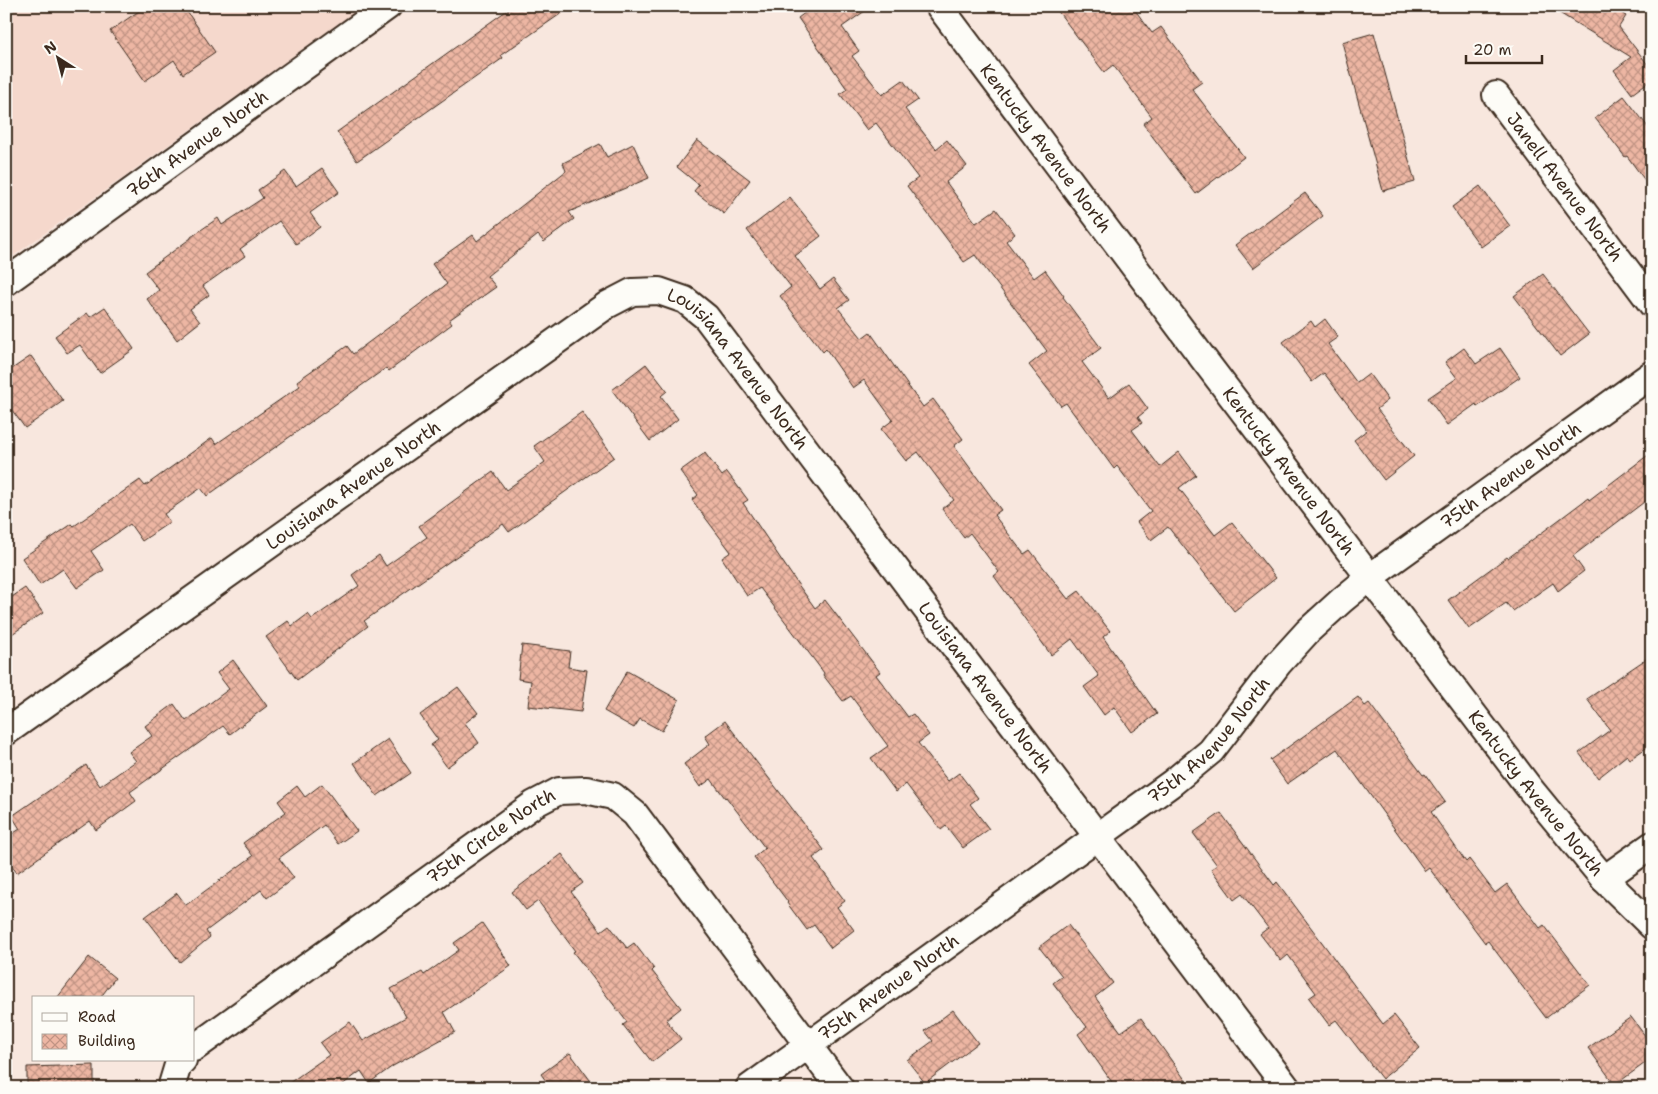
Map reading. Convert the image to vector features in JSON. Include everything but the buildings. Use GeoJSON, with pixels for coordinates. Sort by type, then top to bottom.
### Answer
{"type":"FeatureCollection","features":[{"type":"Feature","properties":{"kind":"street","name":"76th Avenue North"},"geometry":{"type":"LineString","coordinates":[[6,282],[388,6]]}},
{"type":"Feature","properties":{"kind":"street","name":"Kentucky Avenue North"},"geometry":{"type":"LineString","coordinates":[[939,6],[1205,361],[1531,790],[1604,879],[1652,926]]}},
{"type":"Feature","properties":{"kind":"street","name":"Janell Avenue North"},"geometry":{"type":"LineString","coordinates":[[1496,95],[1652,304]]}},
{"type":"Feature","properties":{"kind":"street","name":"Louisiana Avenue North"},"geometry":{"type":"LineString","coordinates":[[6,732],[607,305],[632,292],[659,291],[685,300],[706,317],[1287,1088]]}},
{"type":"Feature","properties":{"kind":"street","name":"75th Avenue North"},"geometry":{"type":"LineString","coordinates":[[749,1088],[1172,783],[1211,750],[1278,664],[1308,631],[1342,600],[1370,577],[1652,374]]}},
{"type":"Feature","properties":{"kind":"street","name":"75th Circle North"},"geometry":{"type":"LineString","coordinates":[[195,1047],[534,804],[559,791],[586,790],[613,796],[635,814],[840,1088]]}},
{"type":"Feature","properties":{"kind":"street"},"geometry":{"type":"LineString","coordinates":[[1604,879],[1652,846]]}},
{"type":"Feature","properties":{"kind":"street"},"geometry":{"type":"LineString","coordinates":[[171,1088],[178,1066],[181,1062]]}},
{"type":"Feature","properties":{"kind":"shaded area"},"geometry":{"type":"Polygon","coordinates":[[[6,6],[363,6],[6,261],[6,6]]]}}]}
